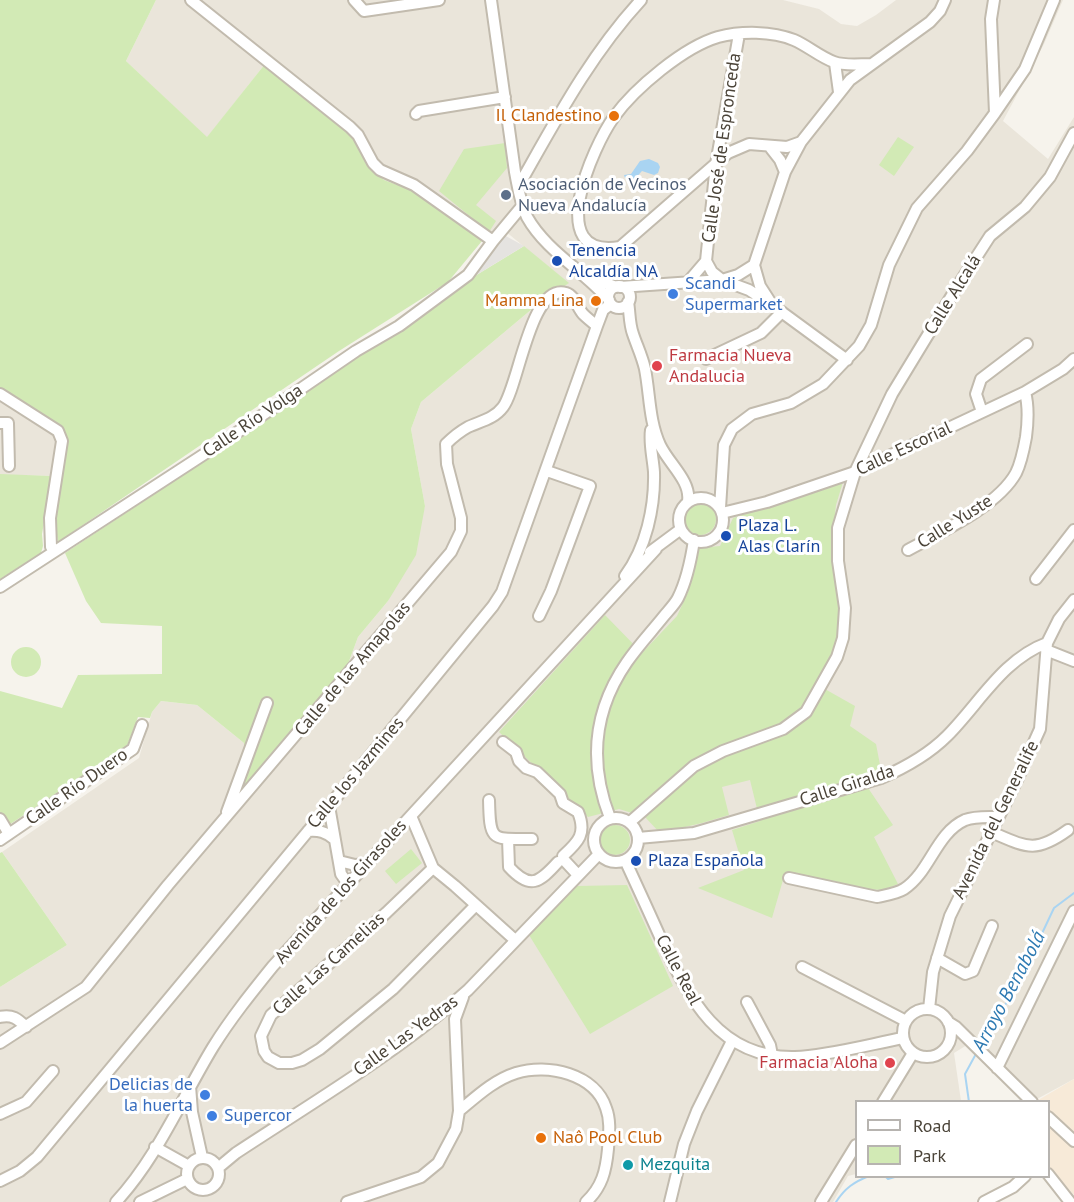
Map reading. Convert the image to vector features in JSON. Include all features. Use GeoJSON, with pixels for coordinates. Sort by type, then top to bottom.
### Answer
{"type":"FeatureCollection","features":[{"type":"Feature","properties":{"kind":"street"},"geometry":{"type":"LineString","coordinates":[[191,0],[350,127],[358,135],[373,163],[380,170],[414,185],[493,242]]}},
{"type":"Feature","properties":{"kind":"street"},"geometry":{"type":"LineString","coordinates":[[354,0],[364,10],[439,0]]}},
{"type":"Feature","properties":{"kind":"street"},"geometry":{"type":"LineString","coordinates":[[492,0],[518,187],[526,216],[536,231],[584,274],[612,304],[632,333],[642,357],[652,424],[666,457],[688,489],[688,501],[679,517],[681,529],[688,538],[700,542],[713,538],[722,527],[719,490],[724,445],[732,429],[752,414],[791,403],[822,384],[859,346],[871,325],[889,265],[917,208],[967,151],[1025,69],[1054,0]]}},
{"type":"Feature","properties":{"kind":"street"},"geometry":{"type":"LineString","coordinates":[[518,187],[570,96],[620,23],[641,0]]}},
{"type":"Feature","properties":{"kind":"street"},"geometry":{"type":"LineString","coordinates":[[772,304],[760,286],[754,265],[785,172],[801,142],[850,80],[930,22],[940,11],[945,0]]}},
{"type":"Feature","properties":{"kind":"street"},"geometry":{"type":"LineString","coordinates":[[994,0],[991,19],[995,113]]}},
{"type":"Feature","properties":{"kind":"street"},"geometry":{"type":"LineString","coordinates":[[801,142],[787,147],[748,144],[728,153],[620,247],[595,245],[589,242],[581,231],[578,220],[579,195],[590,160],[613,118],[627,100],[685,53],[709,40],[739,34],[784,37],[836,63],[871,64]]}},
{"type":"Feature","properties":{"kind":"street","name":"Calle José de Espronceda"},"geometry":{"type":"LineString","coordinates":[[706,261],[717,164],[739,34]]}},
{"type":"Feature","properties":{"kind":"street"},"geometry":{"type":"LineString","coordinates":[[836,63],[839,92]]}},
{"type":"Feature","properties":{"kind":"street"},"geometry":{"type":"LineString","coordinates":[[416,114],[419,111],[504,97]]}},
{"type":"Feature","properties":{"kind":"street","name":"Calle Alcalá"},"geometry":{"type":"LineString","coordinates":[[630,822],[694,766],[723,751],[783,729],[806,712],[837,657],[843,638],[845,608],[838,561],[838,528],[855,472],[892,393],[957,287],[990,236],[1025,207],[1050,177],[1074,133]]}},
{"type":"Feature","properties":{"kind":"street"},"geometry":{"type":"LineString","coordinates":[[769,146],[780,160],[785,172]]}},
{"type":"Feature","properties":{"kind":"street","name":"Calle Río Volga"},"geometry":{"type":"LineString","coordinates":[[0,587],[226,440],[356,351],[399,326],[468,275],[523,205]]}},
{"type":"Feature","properties":{"kind":"street"},"geometry":{"type":"LineString","coordinates":[[688,282],[706,261],[712,272],[722,280],[749,290],[772,304],[847,360]]}},
{"type":"Feature","properties":{"kind":"street"},"geometry":{"type":"LineString","coordinates":[[612,304],[610,291],[618,287],[722,280],[738,275],[754,265]]}},
{"type":"Feature","properties":{"kind":"street"},"geometry":{"type":"LineString","coordinates":[[584,274],[628,291],[632,333]]}},
{"type":"Feature","properties":{"kind":"street"},"geometry":{"type":"LineString","coordinates":[[612,304],[623,307],[658,284]]}},
{"type":"Feature","properties":{"kind":"street","name":"Calle de las Amapolas"},"geometry":{"type":"LineString","coordinates":[[0,1044],[86,987],[168,885],[452,552],[461,531],[461,518],[447,464],[446,444],[458,433],[487,420],[502,408],[511,394],[534,318],[543,304],[559,292],[568,293],[574,298],[582,313],[597,326]]}},
{"type":"Feature","properties":{"kind":"street","name":"Calle los Jazmines"},"geometry":{"type":"LineString","coordinates":[[0,1181],[20,1171],[37,1157],[329,806],[502,592],[603,310],[612,304]]}},
{"type":"Feature","properties":{"kind":"street"},"geometry":{"type":"LineString","coordinates":[[706,358],[760,333],[782,312]]}},
{"type":"Feature","properties":{"kind":"street"},"geometry":{"type":"LineString","coordinates":[[982,412],[976,394],[981,380],[1027,345]]}},
{"type":"Feature","properties":{"kind":"street","name":"Calle Escorial"},"geometry":{"type":"LineString","coordinates":[[721,511],[767,502],[855,472],[1025,392],[1063,369],[1074,358]]}},
{"type":"Feature","properties":{"kind":"street","name":"Calle Yuste"},"geometry":{"type":"LineString","coordinates":[[908,550],[954,525],[994,499],[1016,473],[1028,423],[1028,403],[1025,392]]}},
{"type":"Feature","properties":{"kind":"street"},"geometry":{"type":"LineString","coordinates":[[0,394],[58,431],[62,441],[49,527],[51,547],[55,550]]}},
{"type":"Feature","properties":{"kind":"street"},"geometry":{"type":"LineString","coordinates":[[0,423],[9,423],[9,466]]}},
{"type":"Feature","properties":{"kind":"street","name":"Avenida de los Girasoles"},"geometry":{"type":"LineString","coordinates":[[601,607],[633,564],[646,532],[654,494],[652,424]]}},
{"type":"Feature","properties":{"kind":"street"},"geometry":{"type":"LineString","coordinates":[[539,616],[551,591],[590,486],[547,471]]}},
{"type":"Feature","properties":{"kind":"street"},"geometry":{"type":"LineString","coordinates":[[683,479],[706,498],[716,503],[721,511]]}},
{"type":"Feature","properties":{"kind":"street"},"geometry":{"type":"LineString","coordinates":[[688,501],[706,498],[719,490]]}},
{"type":"Feature","properties":{"kind":"street","name":"Avenida de los Girasoles"},"geometry":{"type":"LineString","coordinates":[[633,564],[681,529]]}},
{"type":"Feature","properties":{"kind":"street"},"geometry":{"type":"LineString","coordinates":[[1036,579],[1074,530]]}},
{"type":"Feature","properties":{"kind":"street"},"geometry":{"type":"LineString","coordinates":[[610,818],[599,785],[596,759],[601,717],[611,690],[626,663],[678,599],[692,560],[694,540]]}},
{"type":"Feature","properties":{"kind":"street","name":"Avenida de los Girasoles"},"geometry":{"type":"LineString","coordinates":[[116,1202],[142,1169],[235,1014],[273,966],[656,549]]}},
{"type":"Feature","properties":{"kind":"street","name":"Avenida del Generalife"},"geometry":{"type":"LineString","coordinates":[[929,1009],[930,990],[937,958],[950,916],[1040,729],[1047,646],[1059,619],[1074,600]]}},
{"type":"Feature","properties":{"kind":"street"},"geometry":{"type":"LineString","coordinates":[[1047,646],[1074,661]]}},
{"type":"Feature","properties":{"kind":"street","name":"Calle Giralda"},"geometry":{"type":"LineString","coordinates":[[638,838],[694,832],[881,778],[894,772],[946,738],[1016,660],[1035,647],[1047,646]]}},
{"type":"Feature","properties":{"kind":"street"},"geometry":{"type":"LineString","coordinates":[[224,821],[267,703]]}},
{"type":"Feature","properties":{"kind":"street","name":"Calle Río Duero"},"geometry":{"type":"LineString","coordinates":[[5,837],[133,749],[142,725]]}},
{"type":"Feature","properties":{"kind":"street"},"geometry":{"type":"LineString","coordinates":[[503,742],[516,752],[519,761],[526,768],[537,772],[560,794],[563,803],[578,812],[581,834],[578,842],[544,877],[538,881],[527,882],[519,878],[509,867],[508,839]]}},
{"type":"Feature","properties":{"kind":"street"},"geometry":{"type":"LineString","coordinates":[[489,800],[490,828],[494,835],[508,839],[532,838]]}},
{"type":"Feature","properties":{"kind":"street"},"geometry":{"type":"LineString","coordinates":[[329,806],[334,839],[346,881],[352,880]]}},
{"type":"Feature","properties":{"kind":"street"},"geometry":{"type":"LineString","coordinates":[[411,816],[433,868],[515,940]]}},
{"type":"Feature","properties":{"kind":"street"},"geometry":{"type":"LineString","coordinates":[[789,878],[877,897],[891,894],[904,889],[919,874],[954,826],[968,819],[998,817]]}},
{"type":"Feature","properties":{"kind":"street"},"geometry":{"type":"LineString","coordinates":[[610,818],[617,818],[630,822],[638,838],[635,851],[625,860],[611,861],[599,854],[594,837],[602,822],[610,818]]}},
{"type":"Feature","properties":{"kind":"street"},"geometry":{"type":"LineString","coordinates":[[0,819],[5,837]]}},
{"type":"Feature","properties":{"kind":"street"},"geometry":{"type":"LineString","coordinates":[[308,831],[317,830],[334,839]]}},
{"type":"Feature","properties":{"kind":"street"},"geometry":{"type":"LineString","coordinates":[[991,832],[1018,844],[1036,847],[1050,844],[1068,830]]}},
{"type":"Feature","properties":{"kind":"street","name":"Calle Las Yedras"},"geometry":{"type":"LineString","coordinates":[[218,1168],[236,1153],[407,1039],[435,1017],[465,992],[599,854]]}},
{"type":"Feature","properties":{"kind":"street"},"geometry":{"type":"LineString","coordinates":[[561,859],[578,875]]}},
{"type":"Feature","properties":{"kind":"street","name":"Calle Real"},"geometry":{"type":"LineString","coordinates":[[625,860],[686,991],[701,1013],[732,1041],[772,1055],[796,1057],[903,1038]]}},
{"type":"Feature","properties":{"kind":"street"},"geometry":{"type":"LineString","coordinates":[[342,866],[366,864]]}},
{"type":"Feature","properties":{"kind":"street"},"geometry":{"type":"LineString","coordinates":[[334,901],[342,866]]}},
{"type":"Feature","properties":{"kind":"street","name":"Calle Las Camelias"},"geometry":{"type":"LineString","coordinates":[[433,868],[271,1015],[261,1036],[264,1051],[268,1057],[279,1063],[292,1063],[320,1049],[393,989],[476,905]]}},
{"type":"Feature","properties":{"kind":"street"},"geometry":{"type":"LineString","coordinates":[[997,1068],[1074,911]]}},
{"type":"Feature","properties":{"kind":"street"},"geometry":{"type":"LineString","coordinates":[[937,958],[965,974],[973,971],[992,926]]}},
{"type":"Feature","properties":{"kind":"street"},"geometry":{"type":"LineString","coordinates":[[802,967],[906,1021]]}},
{"type":"Feature","properties":{"kind":"street"},"geometry":{"type":"LineString","coordinates":[[347,1202],[422,1177],[438,1163],[456,1129],[459,1111],[454,1019],[465,992]]}},
{"type":"Feature","properties":{"kind":"street"},"geometry":{"type":"LineString","coordinates":[[747,1002],[770,1045],[772,1055]]}},
{"type":"Feature","properties":{"kind":"street"},"geometry":{"type":"LineString","coordinates":[[972,1043],[959,1043],[928,1057],[913,1053],[906,1046],[903,1029],[906,1021],[915,1011],[929,1009],[940,1013],[948,1022],[956,1027],[1031,1100]]}},
{"type":"Feature","properties":{"kind":"street"},"geometry":{"type":"LineString","coordinates":[[0,1017],[7,1015],[16,1017],[26,1027]]}},
{"type":"Feature","properties":{"kind":"street"},"geometry":{"type":"LineString","coordinates":[[435,1017],[447,1016],[454,1019]]}},
{"type":"Feature","properties":{"kind":"street"},"geometry":{"type":"LineString","coordinates":[[943,1050],[950,1040],[948,1022]]}},
{"type":"Feature","properties":{"kind":"street"},"geometry":{"type":"LineString","coordinates":[[670,1202],[684,1144],[697,1111],[732,1041]]}},
{"type":"Feature","properties":{"kind":"street"},"geometry":{"type":"LineString","coordinates":[[885,1100],[913,1053]]}},
{"type":"Feature","properties":{"kind":"street"},"geometry":{"type":"LineString","coordinates":[[459,1111],[494,1084],[517,1072],[558,1070],[581,1079],[591,1086],[606,1107],[610,1131],[606,1171],[600,1186],[586,1202]]}},
{"type":"Feature","properties":{"kind":"street"},"geometry":{"type":"LineString","coordinates":[[0,1114],[26,1102],[53,1071]]}},
{"type":"Feature","properties":{"kind":"street"},"geometry":{"type":"LineString","coordinates":[[190,1086],[192,1112],[201,1158]]}},
{"type":"Feature","properties":{"kind":"street"},"geometry":{"type":"LineString","coordinates":[[458,1087],[470,1092],[481,1093]]}},
{"type":"Feature","properties":{"kind":"street"},"geometry":{"type":"LineString","coordinates":[[1050,1119],[1074,1141]]}},
{"type":"Feature","properties":{"kind":"street"},"geometry":{"type":"LineString","coordinates":[[821,1202],[855,1146]]}},
{"type":"Feature","properties":{"kind":"street"},"geometry":{"type":"LineString","coordinates":[[155,1147],[189,1166]]}},
{"type":"Feature","properties":{"kind":"street"},"geometry":{"type":"LineString","coordinates":[[196,1159],[212,1160],[218,1168],[218,1180],[215,1186],[202,1196],[187,1179],[189,1166],[196,1159]]}},
{"type":"Feature","properties":{"kind":"street"},"geometry":{"type":"LineString","coordinates":[[1050,1177],[1070,1202]]}},
{"type":"Feature","properties":{"kind":"street"},"geometry":{"type":"LineString","coordinates":[[984,1202],[1023,1178]]}},
{"type":"Feature","properties":{"kind":"street"},"geometry":{"type":"LineString","coordinates":[[140,1202],[187,1179]]}},
{"type":"Feature","properties":{"kind":"shaded area"},"geometry":{"type":"Polygon","coordinates":[[[156,0],[783,0],[819,9],[841,24],[857,26],[896,0],[1063,0],[1044,44],[1003,121],[1048,159],[1074,117],[1074,1079],[1037,1099],[975,1040],[954,1053],[961,1100],[855,1100],[855,1174],[848,1176],[833,1202],[0,1202],[0,987],[67,945],[2,852],[139,758],[152,712],[161,701],[197,705],[244,743],[244,788],[348,664],[358,637],[388,601],[425,506],[411,429],[421,402],[538,304],[568,283],[499,226],[482,241],[414,191],[384,180],[372,170],[352,134],[265,64],[207,138],[126,61],[156,0]]]}},
{"type":"Feature","properties":{"kind":"shaded area"},"geometry":{"type":"Polygon","coordinates":[[[504,235],[524,246],[465,282],[504,235]]]}},
{"type":"Feature","properties":{"kind":"shaded area"},"geometry":{"type":"Polygon","coordinates":[[[0,388],[62,429],[60,476],[0,475],[0,388]]]}},
{"type":"Feature","properties":{"kind":"shaded area"},"geometry":{"type":"Polygon","coordinates":[[[1074,1079],[1074,1195],[1050,1169],[1050,1100],[1038,1100],[1074,1079]]]}},
{"type":"Feature","properties":{"kind":"green space"},"geometry":{"type":"Polygon","coordinates":[[[0,0],[156,0],[126,61],[207,137],[265,64],[352,134],[372,170],[384,180],[414,191],[482,241],[448,282],[339,351],[58,542],[56,528],[61,429],[0,388],[0,0]]]}},
{"type":"Feature","properties":{"kind":"green space"},"geometry":{"type":"Polygon","coordinates":[[[898,137],[914,147],[894,176],[879,165],[898,137]]]}},
{"type":"Feature","properties":{"kind":"green space"},"geometry":{"type":"Polygon","coordinates":[[[505,143],[507,168],[476,205],[496,221],[489,232],[439,191],[464,149],[505,143]]]}},
{"type":"Feature","properties":{"kind":"green space"},"geometry":{"type":"Polygon","coordinates":[[[524,246],[569,283],[538,304],[421,402],[411,429],[425,506],[416,555],[388,601],[358,637],[348,664],[244,789],[244,743],[197,705],[161,701],[150,718],[138,717],[127,746],[0,831],[0,691],[62,708],[78,675],[162,674],[162,626],[101,623],[86,601],[65,553],[203,462],[465,282],[524,246]]]}},
{"type":"Feature","properties":{"kind":"green space"},"geometry":{"type":"Polygon","coordinates":[[[0,474],[52,476],[41,553],[0,579],[0,474]]]}},
{"type":"Feature","properties":{"kind":"green space"},"geometry":{"type":"Polygon","coordinates":[[[843,482],[836,505],[832,544],[839,598],[838,640],[816,684],[855,706],[850,726],[876,744],[881,770],[862,779],[893,825],[874,837],[898,884],[883,890],[866,889],[785,873],[772,918],[698,888],[744,870],[732,830],[760,821],[750,780],[722,787],[729,815],[660,833],[645,817],[619,809],[588,817],[499,732],[605,615],[642,653],[677,616],[688,592],[699,548],[720,546],[733,518],[843,482]]]}},
{"type":"Feature","properties":{"kind":"green space"},"geometry":{"type":"Polygon","coordinates":[[[700,503],[712,507],[716,519],[712,531],[700,535],[688,531],[684,519],[688,507],[700,503]]]}},
{"type":"Feature","properties":{"kind":"green space"},"geometry":{"type":"Polygon","coordinates":[[[26,647],[37,651],[41,662],[37,673],[26,677],[15,673],[11,662],[15,651],[26,647]]]}},
{"type":"Feature","properties":{"kind":"green space"},"geometry":{"type":"Polygon","coordinates":[[[615,825],[626,829],[630,840],[626,851],[615,855],[604,851],[600,840],[604,829],[615,825]]]}},
{"type":"Feature","properties":{"kind":"green space"},"geometry":{"type":"Polygon","coordinates":[[[411,849],[422,863],[396,884],[385,871],[411,849]]]}},
{"type":"Feature","properties":{"kind":"green space"},"geometry":{"type":"Polygon","coordinates":[[[2,852],[67,945],[0,987],[0,853],[2,852]]]}},
{"type":"Feature","properties":{"kind":"green space"},"geometry":{"type":"Polygon","coordinates":[[[627,885],[673,986],[590,1034],[529,935],[577,886],[627,885]]]}},
{"type":"Feature","properties":{"kind":"water"},"geometry":{"type":"Polygon","coordinates":[[[649,159],[658,163],[660,167],[658,173],[654,175],[642,171],[630,184],[629,179],[624,175],[631,174],[640,161],[649,159]]]}},
{"type":"Feature","properties":{"kind":"waterway","name":"Arroyo Benabolá"},"geometry":{"type":"LineString","coordinates":[[980,1047],[1020,980],[1054,908],[1074,893]]}},
{"type":"Feature","properties":{"kind":"waterway","name":"Arroyo Benabolá"},"geometry":{"type":"LineString","coordinates":[[969,1100],[965,1074],[977,1052]]}},
{"type":"Feature","properties":{"kind":"waterway","name":"Arroyo Benabolá"},"geometry":{"type":"LineString","coordinates":[[836,1202],[850,1186],[865,1178]]}},
{"type":"Feature","properties":{"kind":"waterway","name":"Arroyo Benabolá"},"geometry":{"type":"LineString","coordinates":[[887,1178],[891,1178]]}},
{"type":"Feature","properties":{"kind":"place","name":"Il Clandestino"},"geometry":{"type":"Point","coordinates":[614,116]}},
{"type":"Feature","properties":{"kind":"place","name":"Asociación de Vecinos Nueva Andalucía"},"geometry":{"type":"Point","coordinates":[506,195]}},
{"type":"Feature","properties":{"kind":"place","name":"Tenencia Alcaldía NA"},"geometry":{"type":"Point","coordinates":[557,261]}},
{"type":"Feature","properties":{"kind":"place","name":"Scandi Supermarket"},"geometry":{"type":"Point","coordinates":[673,294]}},
{"type":"Feature","properties":{"kind":"place","name":"Mamma Lina"},"geometry":{"type":"Point","coordinates":[596,301]}},
{"type":"Feature","properties":{"kind":"place","name":"Farmacia Nueva Andalucia"},"geometry":{"type":"Point","coordinates":[657,366]}},
{"type":"Feature","properties":{"kind":"place","name":"Plaza L. Alas Clarín"},"geometry":{"type":"Point","coordinates":[726,536]}},
{"type":"Feature","properties":{"kind":"place","name":"Plaza Española"},"geometry":{"type":"Point","coordinates":[636,861]}},
{"type":"Feature","properties":{"kind":"place","name":"Farmacia Aloha"},"geometry":{"type":"Point","coordinates":[890,1063]}},
{"type":"Feature","properties":{"kind":"place","name":"Delicias de la huerta"},"geometry":{"type":"Point","coordinates":[205,1095]}},
{"type":"Feature","properties":{"kind":"place","name":"Supercor"},"geometry":{"type":"Point","coordinates":[212,1116]}},
{"type":"Feature","properties":{"kind":"place","name":"Naô Pool Club"},"geometry":{"type":"Point","coordinates":[541,1138]}},
{"type":"Feature","properties":{"kind":"place","name":"Mezquita"},"geometry":{"type":"Point","coordinates":[628,1165]}}]}
